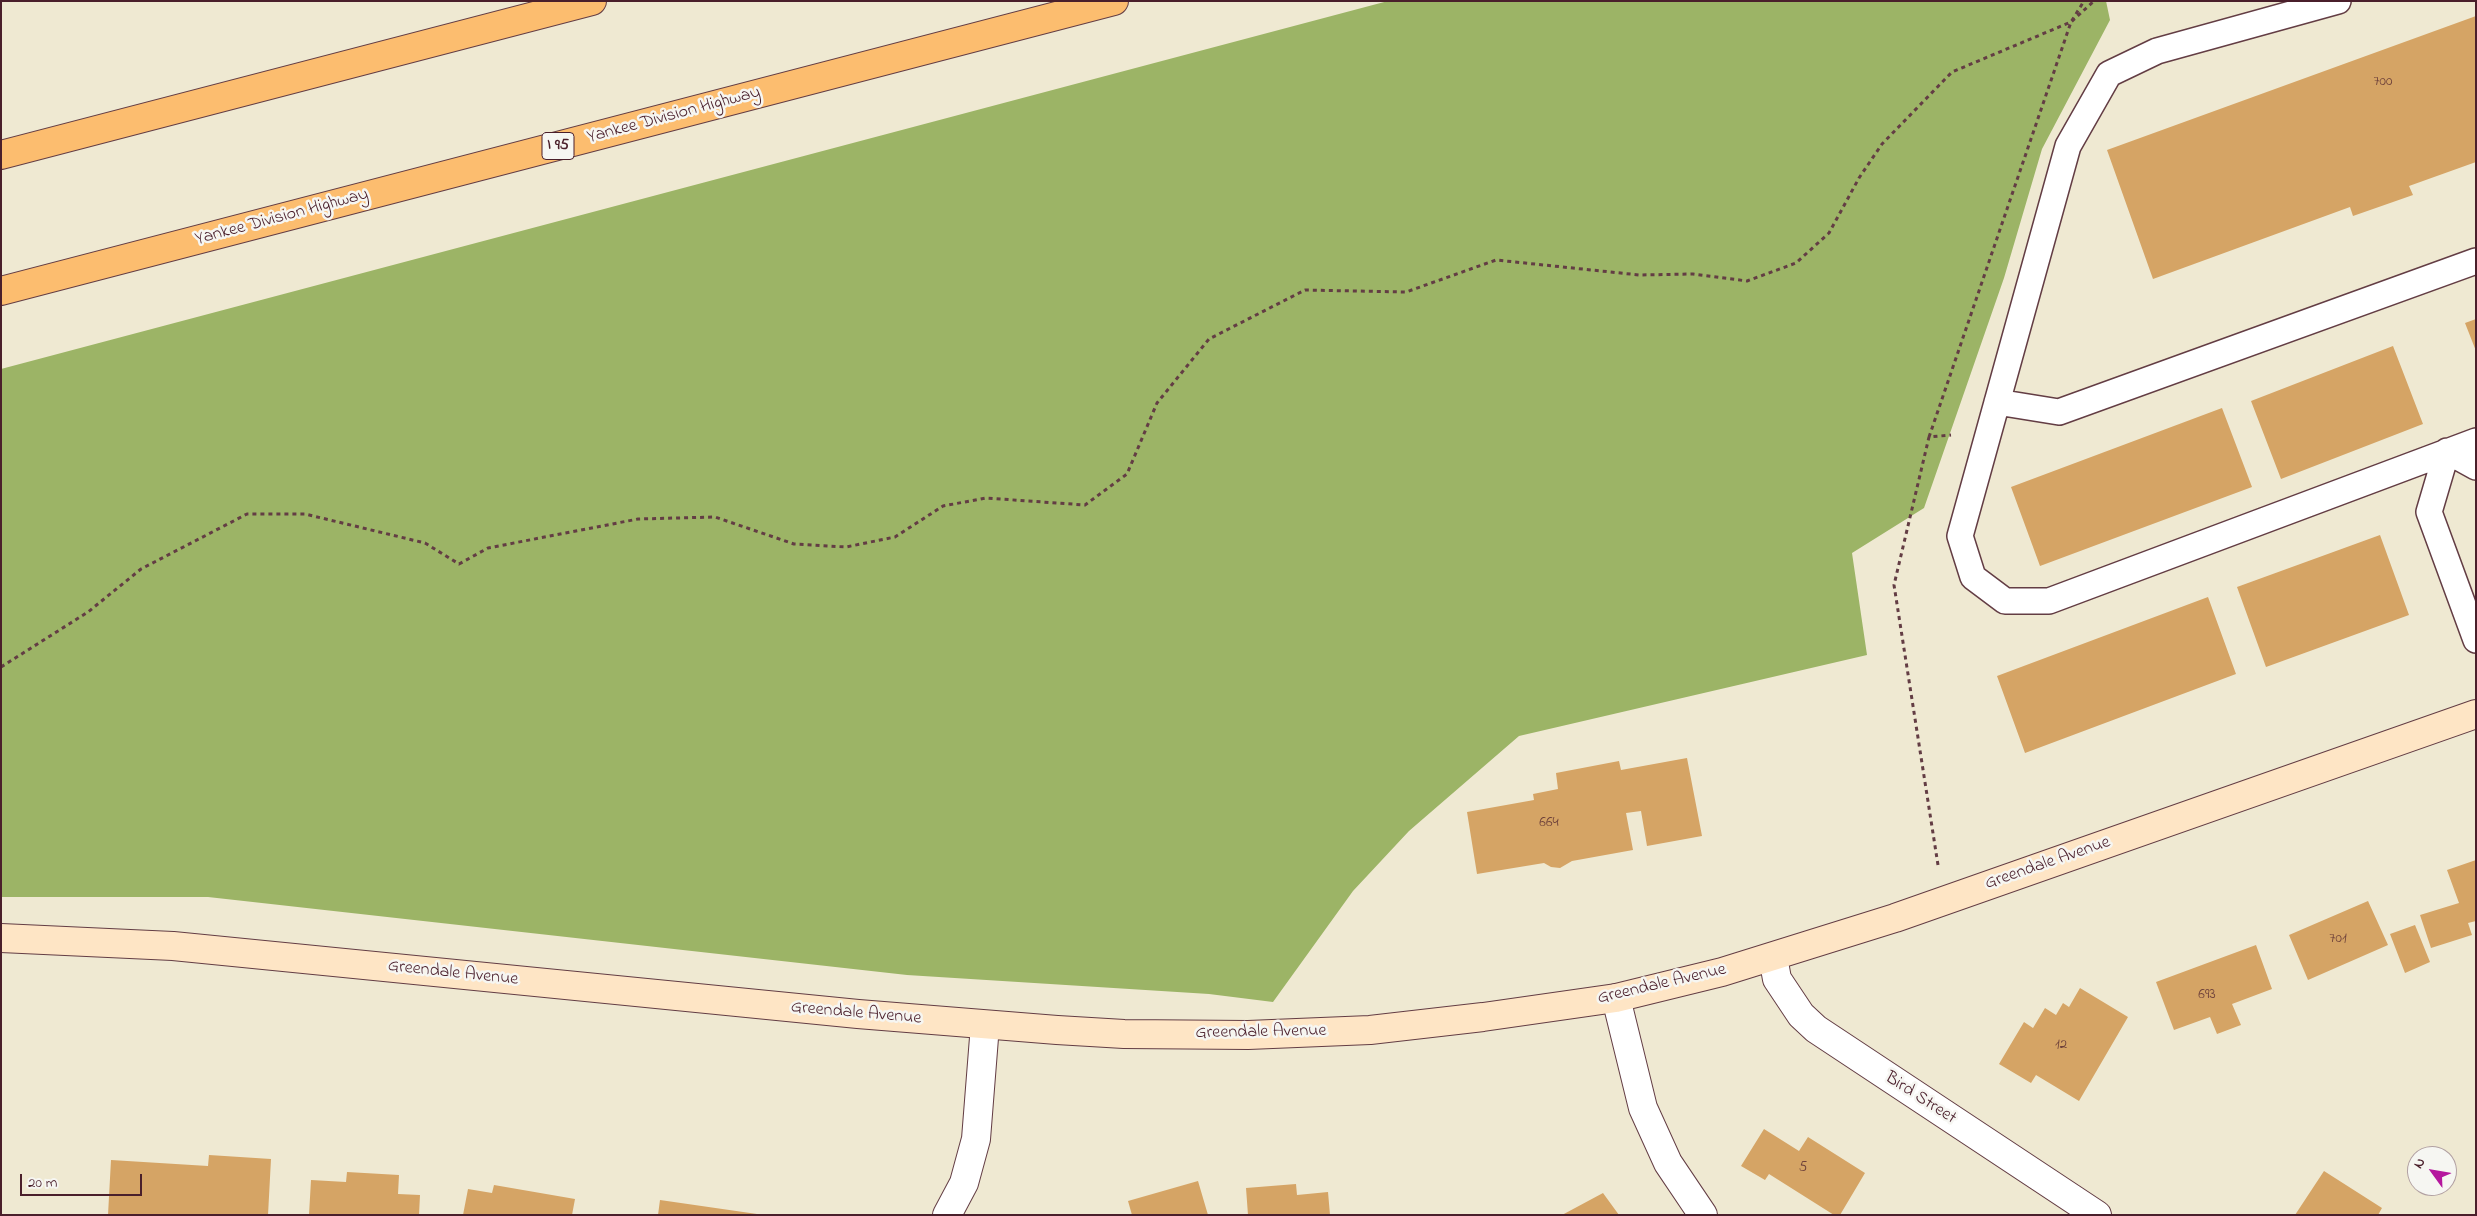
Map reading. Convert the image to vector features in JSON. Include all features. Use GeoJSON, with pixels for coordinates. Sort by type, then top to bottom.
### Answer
{"type":"FeatureCollection","features":[{"type":"Feature","properties":{"kind":"highway"},"geometry":{"type":"LineString","coordinates":[[1,155],[592,1]]}},
{"type":"Feature","properties":{"kind":"highway","name":"Yankee Division Highway"},"geometry":{"type":"LineString","coordinates":[[1,291],[1114,1]]}},
{"type":"Feature","properties":{"kind":"main road","name":"Greendale Avenue"},"geometry":{"type":"LineString","coordinates":[[1,938],[114,942],[213,950],[985,1026],[1124,1034],[1308,1034],[1428,1024],[1616,998],[1722,972],[1773,957],[1943,901],[2476,714]]}},
{"type":"Feature","properties":{"kind":"street","name":"Bird Street"},"geometry":{"type":"LineString","coordinates":[[1773,957],[1780,986],[1801,1015],[1816,1029],[2097,1215]]}},
{"type":"Feature","properties":{"kind":"street"},"geometry":{"type":"LineString","coordinates":[[1616,998],[1644,1108],[1668,1163],[1703,1215]]}},
{"type":"Feature","properties":{"kind":"street"},"geometry":{"type":"LineString","coordinates":[[947,1215],[964,1183],[976,1139],[985,1026]]}},
{"type":"Feature","properties":{"kind":"lane"},"geometry":{"type":"LineString","coordinates":[[2338,1],[2156,51],[2109,74],[2068,146],[1960,536],[1973,577],[2005,602],[2049,601],[2476,441]]}},
{"type":"Feature","properties":{"kind":"lane"},"geometry":{"type":"LineString","coordinates":[[1997,402],[2059,412],[2476,261]]}},
{"type":"Feature","properties":{"kind":"lane"},"geometry":{"type":"LineString","coordinates":[[2448,451],[2476,467]]}},
{"type":"Feature","properties":{"kind":"lane"},"geometry":{"type":"LineString","coordinates":[[2448,451],[2430,512],[2476,640]]}},
{"type":"Feature","properties":{"kind":"path"},"geometry":{"type":"LineString","coordinates":[[1943,901],[1894,585],[1929,437],[2071,22],[2084,1]]}},
{"type":"Feature","properties":{"kind":"path"},"geometry":{"type":"LineString","coordinates":[[1,667],[88,612],[141,569],[247,514],[305,514],[424,543],[459,564],[488,548],[638,519],[715,516],[794,544],[846,547],[895,537],[943,506],[986,498],[1085,505],[1127,474],[1157,403],[1209,339],[1305,290],[1406,292],[1496,260],[1639,275],[1694,274],[1747,281],[1796,263],[1829,233],[1859,178],[1882,144],[1952,72],[2071,22],[2094,1]]}},
{"type":"Feature","properties":{"kind":"path"},"geometry":{"type":"LineString","coordinates":[[1929,437],[1990,431]]}},
{"type":"Feature","properties":{"kind":"green space"},"geometry":{"type":"Polygon","coordinates":[[[1388,1],[2106,1],[2110,20],[2042,149],[2004,278],[1924,508],[1852,553],[1867,655],[1519,736],[1409,831],[1353,891],[1273,1002],[1209,994],[907,975],[208,897],[1,897],[1,369],[1388,1]]]}},
{"type":"Feature","properties":{"kind":"building"},"geometry":{"type":"Polygon","coordinates":[[[2476,16],[2476,162],[2409,186],[2413,195],[2353,216],[2350,207],[2153,279],[2107,150],[2476,16]]]}},
{"type":"Feature","properties":{"kind":"building"},"geometry":{"type":"Polygon","coordinates":[[[2476,319],[2476,351],[2465,323],[2476,319]]]}},
{"type":"Feature","properties":{"kind":"building"},"geometry":{"type":"Polygon","coordinates":[[[2393,346],[2423,424],[2281,479],[2251,401],[2393,346]]]}},
{"type":"Feature","properties":{"kind":"building"},"geometry":{"type":"Polygon","coordinates":[[[2222,408],[2252,487],[2040,566],[2011,487],[2222,408]]]}},
{"type":"Feature","properties":{"kind":"building"},"geometry":{"type":"Polygon","coordinates":[[[2380,535],[2409,615],[2266,667],[2237,587],[2380,535]]]}},
{"type":"Feature","properties":{"kind":"building"},"geometry":{"type":"Polygon","coordinates":[[[2208,597],[2236,674],[2025,753],[1997,676],[2208,597]]]}},
{"type":"Feature","properties":{"kind":"building"},"geometry":{"type":"Polygon","coordinates":[[[1687,758],[1702,836],[1647,846],[1641,811],[1626,813],[1633,850],[1572,861],[1560,868],[1551,867],[1544,863],[1477,874],[1467,812],[1534,800],[1533,794],[1558,789],[1556,773],[1619,761],[1621,770],[1687,758]]]}},
{"type":"Feature","properties":{"kind":"building"},"geometry":{"type":"Polygon","coordinates":[[[2476,860],[2476,921],[2468,923],[2472,935],[2431,948],[2420,915],[2459,903],[2447,870],[2476,860]]]}},
{"type":"Feature","properties":{"kind":"building"},"geometry":{"type":"Polygon","coordinates":[[[2368,901],[2388,945],[2308,980],[2289,935],[2368,901]]]}},
{"type":"Feature","properties":{"kind":"building"},"geometry":{"type":"Polygon","coordinates":[[[2415,925],[2430,962],[2405,973],[2390,934],[2415,925]]]}},
{"type":"Feature","properties":{"kind":"building"},"geometry":{"type":"Polygon","coordinates":[[[2256,945],[2272,989],[2232,1004],[2241,1025],[2217,1034],[2210,1017],[2174,1030],[2156,982],[2256,945]]]}},
{"type":"Feature","properties":{"kind":"building"},"geometry":{"type":"Polygon","coordinates":[[[2080,988],[2128,1017],[2079,1101],[2036,1075],[2031,1083],[1999,1064],[2024,1022],[2033,1028],[2045,1008],[2056,1015],[2063,1003],[2069,1007],[2080,988]]]}},
{"type":"Feature","properties":{"kind":"building"},"geometry":{"type":"Polygon","coordinates":[[[1764,1129],[1799,1151],[1808,1137],[1865,1173],[1840,1215],[1834,1215],[1769,1174],[1765,1180],[1741,1166],[1764,1129]]]}},
{"type":"Feature","properties":{"kind":"building"},"geometry":{"type":"Polygon","coordinates":[[[209,1155],[271,1159],[268,1215],[108,1215],[111,1160],[208,1166],[209,1155]]]}},
{"type":"Feature","properties":{"kind":"building"},"geometry":{"type":"Polygon","coordinates":[[[2324,1171],[2382,1208],[2378,1215],[2295,1215],[2324,1171]]]}},
{"type":"Feature","properties":{"kind":"building"},"geometry":{"type":"Polygon","coordinates":[[[347,1172],[399,1175],[398,1194],[420,1195],[419,1215],[309,1215],[311,1180],[346,1182],[347,1172]]]}},
{"type":"Feature","properties":{"kind":"building"},"geometry":{"type":"Polygon","coordinates":[[[1198,1181],[1208,1215],[1132,1215],[1128,1201],[1198,1181]]]}},
{"type":"Feature","properties":{"kind":"building"},"geometry":{"type":"Polygon","coordinates":[[[1296,1184],[1297,1195],[1328,1192],[1330,1215],[1248,1215],[1246,1188],[1296,1184]]]}},
{"type":"Feature","properties":{"kind":"building"},"geometry":{"type":"Polygon","coordinates":[[[494,1185],[575,1199],[572,1215],[463,1215],[468,1189],[492,1193],[494,1185]]]}},
{"type":"Feature","properties":{"kind":"building"},"geometry":{"type":"Polygon","coordinates":[[[1603,1193],[1619,1215],[1562,1215],[1603,1193]]]}},
{"type":"Feature","properties":{"kind":"building"},"geometry":{"type":"Polygon","coordinates":[[[660,1200],[757,1214],[757,1215],[658,1215],[660,1200]]]}}]}
